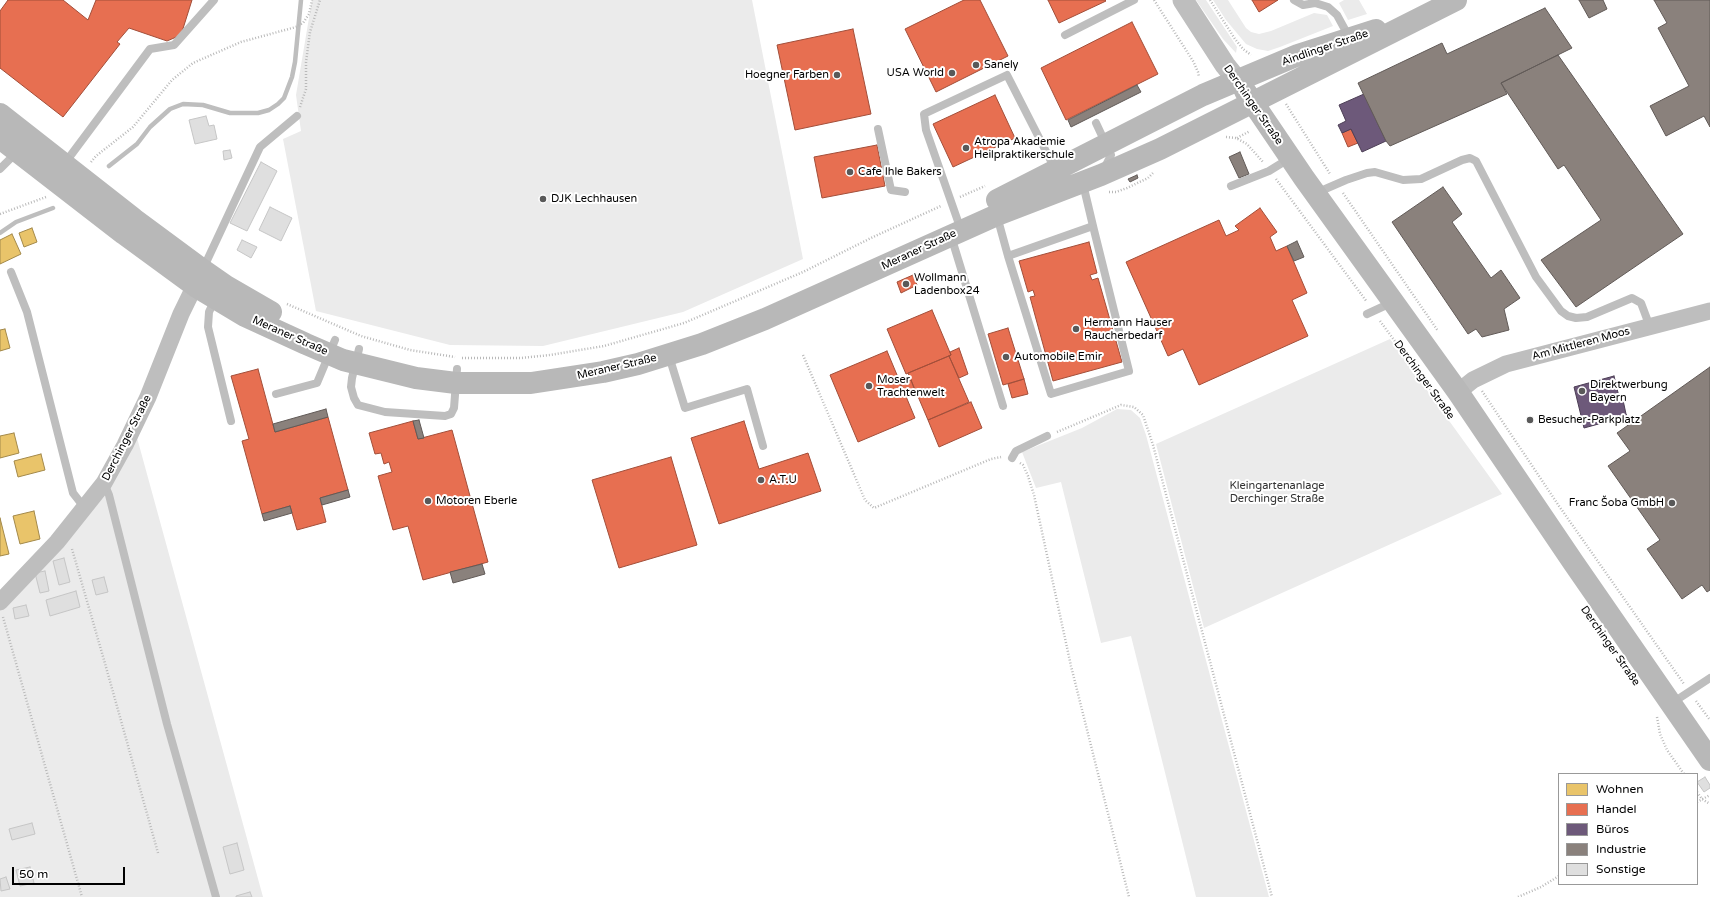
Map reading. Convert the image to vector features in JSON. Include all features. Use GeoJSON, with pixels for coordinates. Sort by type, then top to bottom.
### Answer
{"type":"FeatureCollection","features":[{"type":"Feature","properties":{"kind":"main road","name":"Aindlinger Straße"},"geometry":{"type":"LineString","coordinates":[[1252,102],[1369,45],[1414,20],[1456,0]]}},
{"type":"Feature","properties":{"kind":"main road","name":"Aindlinger Straße"},"geometry":{"type":"LineString","coordinates":[[1237,80],[1298,55],[1350,38],[1414,20]]}},
{"type":"Feature","properties":{"kind":"main road","name":"Meraner Straße"},"geometry":{"type":"LineString","coordinates":[[0,138],[124,234],[199,278],[269,328],[333,347],[357,356],[421,363],[457,376],[531,383],[603,372],[669,355],[702,344],[765,319],[954,222],[993,200],[1057,181],[1106,145],[1203,95],[1237,80]]}},
{"type":"Feature","properties":{"kind":"main road","name":"Derchinger Straße"},"geometry":{"type":"LineString","coordinates":[[1237,80],[1315,194],[1458,392],[1577,568],[1663,709],[1710,760]]}},
{"type":"Feature","properties":{"kind":"main road","name":"Meraner Straße"},"geometry":{"type":"LineString","coordinates":[[1057,181],[1100,187],[1160,149],[1224,131],[1252,102]]}},
{"type":"Feature","properties":{"kind":"main road","name":"Meraner Straße"},"geometry":{"type":"LineString","coordinates":[[0,114],[69,158],[199,278]]}},
{"type":"Feature","properties":{"kind":"main road","name":"Meraner Straße"},"geometry":{"type":"LineString","coordinates":[[457,376],[554,367],[622,354],[655,344],[766,304],[954,222]]}},
{"type":"Feature","properties":{"kind":"street","name":"Derchinger Straße"},"geometry":{"type":"LineString","coordinates":[[1182,0],[1225,65],[1237,80]]}},
{"type":"Feature","properties":{"kind":"street","name":"Derchinger Straße"},"geometry":{"type":"LineString","coordinates":[[1,607],[104,484],[148,397],[181,314],[199,278]]}},
{"type":"Feature","properties":{"kind":"street","name":"Am Mittleren Moos"},"geometry":{"type":"LineString","coordinates":[[1458,392],[1473,380],[1506,364],[1710,311]]}},
{"type":"Feature","properties":{"kind":"lane"},"geometry":{"type":"LineString","coordinates":[[69,158],[150,49],[174,46],[214,0]]}},
{"type":"Feature","properties":{"kind":"lane"},"geometry":{"type":"LineString","coordinates":[[1065,35],[1134,0]]}},
{"type":"Feature","properties":{"kind":"lane"},"geometry":{"type":"LineString","coordinates":[[1294,0],[1303,5],[1315,3],[1328,7],[1337,15],[1350,38]]}},
{"type":"Feature","properties":{"kind":"lane"},"geometry":{"type":"LineString","coordinates":[[1003,406],[954,222],[926,130],[924,114],[1007,75],[1057,181]]}},
{"type":"Feature","properties":{"kind":"lane"},"geometry":{"type":"LineString","coordinates":[[199,278],[260,147],[297,116]]}},
{"type":"Feature","properties":{"kind":"lane"},"geometry":{"type":"LineString","coordinates":[[993,200],[1008,256],[1051,394],[1129,371],[1093,226],[1100,187],[1111,155],[1096,124]]}},
{"type":"Feature","properties":{"kind":"lane"},"geometry":{"type":"LineString","coordinates":[[878,129],[891,190],[904,192]]}},
{"type":"Feature","properties":{"kind":"lane"},"geometry":{"type":"LineString","coordinates":[[0,169],[17,151]]}},
{"type":"Feature","properties":{"kind":"lane"},"geometry":{"type":"LineString","coordinates":[[1232,186],[1270,171],[1290,158]]}},
{"type":"Feature","properties":{"kind":"lane"},"geometry":{"type":"LineString","coordinates":[[1315,194],[1346,180],[1367,173],[1375,172],[1403,180],[1421,179],[1462,160],[1470,158],[1476,161],[1536,277],[1561,311],[1568,316],[1576,318],[1587,317],[1632,298],[1641,303],[1650,327]]}},
{"type":"Feature","properties":{"kind":"lane"},"geometry":{"type":"LineString","coordinates":[[1008,256],[1093,226]]}},
{"type":"Feature","properties":{"kind":"lane"},"geometry":{"type":"LineString","coordinates":[[11,272],[28,312],[73,493],[84,507]]}},
{"type":"Feature","properties":{"kind":"lane"},"geometry":{"type":"LineString","coordinates":[[220,292],[209,312],[208,326],[231,421]]}},
{"type":"Feature","properties":{"kind":"lane"},"geometry":{"type":"LineString","coordinates":[[1370,313],[1393,302]]}},
{"type":"Feature","properties":{"kind":"lane"},"geometry":{"type":"LineString","coordinates":[[276,394],[317,383],[333,347]]}},
{"type":"Feature","properties":{"kind":"lane"},"geometry":{"type":"LineString","coordinates":[[669,355],[685,408],[747,389],[764,446]]}},
{"type":"Feature","properties":{"kind":"lane"},"geometry":{"type":"LineString","coordinates":[[357,356],[351,387],[354,398],[358,405],[385,412],[445,416],[451,414],[454,408],[457,376]]}},
{"type":"Feature","properties":{"kind":"lane"},"geometry":{"type":"LineString","coordinates":[[1012,458],[1016,451],[1048,436]]}},
{"type":"Feature","properties":{"kind":"lane"},"geometry":{"type":"LineString","coordinates":[[104,484],[109,494],[167,724],[216,897]]}},
{"type":"Feature","properties":{"kind":"lane"},"geometry":{"type":"LineString","coordinates":[[1663,709],[1710,678]]}},
{"type":"Feature","properties":{"kind":"path"},"geometry":{"type":"LineString","coordinates":[[69,158],[90,164],[96,156],[133,127],[172,80],[193,63],[241,42],[296,27],[303,22],[309,14],[312,0]]}},
{"type":"Feature","properties":{"kind":"path"},"geometry":{"type":"LineString","coordinates":[[297,116],[306,89],[306,62],[310,32],[320,0]]}},
{"type":"Feature","properties":{"kind":"path"},"geometry":{"type":"LineString","coordinates":[[1154,0],[1195,66],[1199,78],[1196,85],[1203,95]]}},
{"type":"Feature","properties":{"kind":"path"},"geometry":{"type":"LineString","coordinates":[[1210,0],[1239,44],[1252,56]]}},
{"type":"Feature","properties":{"kind":"path","name":"Derchinger Straße"},"geometry":{"type":"LineString","coordinates":[[1224,131],[1248,144],[1270,171],[1370,313],[1452,419]]}},
{"type":"Feature","properties":{"kind":"path"},"geometry":{"type":"LineString","coordinates":[[1100,187],[1148,178],[1157,169]]}},
{"type":"Feature","properties":{"kind":"path"},"geometry":{"type":"LineString","coordinates":[[0,214],[49,196],[43,191]]}},
{"type":"Feature","properties":{"kind":"path","name":"Meraner Straße"},"geometry":{"type":"LineString","coordinates":[[286,304],[361,336],[416,351],[465,358],[521,358],[550,355],[604,346],[684,323],[764,290],[954,222],[993,200]]}},
{"type":"Feature","properties":{"kind":"path"},"geometry":{"type":"LineString","coordinates":[[803,355],[865,500],[874,508],[991,459],[1006,456],[1023,465],[1034,496],[1071,666],[1128,897]]}},
{"type":"Feature","properties":{"kind":"path"},"geometry":{"type":"LineString","coordinates":[[1048,436],[1122,405],[1134,407],[1143,415],[1153,445],[1272,897]]}},
{"type":"Feature","properties":{"kind":"path"},"geometry":{"type":"LineString","coordinates":[[62,536],[72,548],[158,853]]}},
{"type":"Feature","properties":{"kind":"path"},"geometry":{"type":"LineString","coordinates":[[1,607],[82,897]]}},
{"type":"Feature","properties":{"kind":"path"},"geometry":{"type":"LineString","coordinates":[[1663,709],[1658,720],[1660,734],[1667,750],[1683,773]]}},
{"type":"Feature","properties":{"kind":"path"},"geometry":{"type":"LineString","coordinates":[[1698,793],[1702,799],[1710,804]]}},
{"type":"Feature","properties":{"kind":"path"},"geometry":{"type":"LineString","coordinates":[[1698,801],[1710,795]]}},
{"type":"Feature","properties":{"kind":"path"},"geometry":{"type":"LineString","coordinates":[[1518,897],[1541,887],[1558,877]]}},
{"type":"Feature","properties":{"kind":"green space","name":"DJK Lechhausen"},"geometry":{"type":"Polygon","coordinates":[[[312,0],[752,0],[803,259],[683,312],[543,346],[450,345],[316,311],[283,139],[301,131],[296,95],[312,0]]]}},
{"type":"Feature","properties":{"kind":"green space"},"geometry":{"type":"Polygon","coordinates":[[[1196,0],[1206,0],[1237,47],[1236,53],[1223,39],[1196,0]]]}},
{"type":"Feature","properties":{"kind":"green space"},"geometry":{"type":"Polygon","coordinates":[[[1213,0],[1228,0],[1246,28],[1251,32],[1259,34],[1271,31],[1314,13],[1327,15],[1333,26],[1268,51],[1257,49],[1246,44],[1226,20],[1213,0]]]}},
{"type":"Feature","properties":{"kind":"green space"},"geometry":{"type":"Polygon","coordinates":[[[1344,0],[1359,0],[1367,14],[1348,20],[1339,3],[1344,0]]]}},
{"type":"Feature","properties":{"kind":"green space","name":"Kleingartenanlage Derchinger Straße"},"geometry":{"type":"Polygon","coordinates":[[[1390,339],[1502,494],[1204,628],[1156,444],[1390,339]]]}},
{"type":"Feature","properties":{"kind":"green space"},"geometry":{"type":"Polygon","coordinates":[[[1117,409],[1131,410],[1140,418],[1146,435],[1269,897],[1196,897],[1131,636],[1101,643],[1061,482],[1036,488],[1022,452],[1082,428],[1117,409]]]}},
{"type":"Feature","properties":{"kind":"green space"},"geometry":{"type":"Polygon","coordinates":[[[136,434],[263,897],[0,897],[0,602],[136,434]]]}},
{"type":"Feature","properties":{"kind":"building: Wohnen"},"geometry":{"type":"Polygon","coordinates":[[[32,228],[37,242],[24,247],[19,233],[32,228]]]}},
{"type":"Feature","properties":{"kind":"building: Wohnen"},"geometry":{"type":"Polygon","coordinates":[[[12,234],[21,254],[0,264],[0,240],[12,234]]]}},
{"type":"Feature","properties":{"kind":"building: Wohnen"},"geometry":{"type":"Polygon","coordinates":[[[5,329],[10,348],[0,351],[0,330],[5,329]]]}},
{"type":"Feature","properties":{"kind":"building: Wohnen"},"geometry":{"type":"Polygon","coordinates":[[[14,433],[19,453],[0,458],[0,436],[14,433]]]}},
{"type":"Feature","properties":{"kind":"building: Wohnen"},"geometry":{"type":"Polygon","coordinates":[[[41,454],[45,470],[18,477],[14,461],[41,454]]]}},
{"type":"Feature","properties":{"kind":"building: Wohnen"},"geometry":{"type":"Polygon","coordinates":[[[34,511],[40,539],[20,544],[13,516],[34,511]]]}},
{"type":"Feature","properties":{"kind":"building: Wohnen"},"geometry":{"type":"Polygon","coordinates":[[[0,518],[9,554],[0,556],[0,518]]]}},
{"type":"Feature","properties":{"kind":"building: Handel"},"geometry":{"type":"Polygon","coordinates":[[[8,0],[63,0],[88,20],[96,0],[192,0],[181,35],[167,41],[129,28],[117,42],[120,44],[63,117],[0,68],[0,11],[8,0]]]}},
{"type":"Feature","properties":{"kind":"building: Handel"},"geometry":{"type":"Polygon","coordinates":[[[964,0],[980,0],[1008,56],[936,92],[905,29],[964,0]]]}},
{"type":"Feature","properties":{"kind":"building: Handel"},"geometry":{"type":"Polygon","coordinates":[[[1048,0],[1105,0],[1106,1],[1059,23],[1048,0]]]}},
{"type":"Feature","properties":{"kind":"building: Handel"},"geometry":{"type":"Polygon","coordinates":[[[1252,0],[1278,0],[1259,12],[1252,0]]]}},
{"type":"Feature","properties":{"kind":"building: Handel"},"geometry":{"type":"Polygon","coordinates":[[[1132,22],[1158,74],[1066,120],[1041,68],[1132,22]]]}},
{"type":"Feature","properties":{"kind":"building: Handel"},"geometry":{"type":"Polygon","coordinates":[[[853,29],[871,114],[795,130],[777,45],[853,29]]]}},
{"type":"Feature","properties":{"kind":"building: Handel"},"geometry":{"type":"Polygon","coordinates":[[[995,95],[1015,138],[953,167],[933,124],[995,95]]]}},
{"type":"Feature","properties":{"kind":"building: Handel"},"geometry":{"type":"Polygon","coordinates":[[[1351,129],[1358,143],[1348,147],[1342,133],[1351,129]]]}},
{"type":"Feature","properties":{"kind":"building: Handel","name":"Cafe Ihle Bakers"},"geometry":{"type":"Polygon","coordinates":[[[877,145],[885,186],[822,198],[814,157],[877,145]]]}},
{"type":"Feature","properties":{"kind":"building: Handel"},"geometry":{"type":"Polygon","coordinates":[[[1260,208],[1277,232],[1270,237],[1276,251],[1287,246],[1307,293],[1292,300],[1308,336],[1199,385],[1183,349],[1168,356],[1126,262],[1219,220],[1226,236],[1239,230],[1235,226],[1260,208]]]}},
{"type":"Feature","properties":{"kind":"building: Handel","name":"Hermann Hauser Raucherbedarf"},"geometry":{"type":"Polygon","coordinates":[[[1089,242],[1097,273],[1090,275],[1092,280],[1098,278],[1122,362],[1053,381],[1030,297],[1035,296],[1033,290],[1028,292],[1019,261],[1089,242]]]}},
{"type":"Feature","properties":{"kind":"building: Handel"},"geometry":{"type":"Polygon","coordinates":[[[913,275],[917,285],[901,293],[897,282],[913,275]]]}},
{"type":"Feature","properties":{"kind":"building: Handel"},"geometry":{"type":"Polygon","coordinates":[[[932,310],[951,355],[906,374],[887,329],[932,310]]]}},
{"type":"Feature","properties":{"kind":"building: Handel","name":"Automobile Emir"},"geometry":{"type":"Polygon","coordinates":[[[1008,328],[1024,379],[1003,385],[988,334],[1008,328]]]}},
{"type":"Feature","properties":{"kind":"building: Handel"},"geometry":{"type":"Polygon","coordinates":[[[959,348],[968,374],[959,378],[949,356],[951,355],[950,352],[959,348]]]}},
{"type":"Feature","properties":{"kind":"building: Handel"},"geometry":{"type":"Polygon","coordinates":[[[887,351],[915,418],[858,442],[830,375],[887,351]]]}},
{"type":"Feature","properties":{"kind":"building: Handel"},"geometry":{"type":"Polygon","coordinates":[[[949,356],[969,402],[928,420],[908,373],[949,356]]]}},
{"type":"Feature","properties":{"kind":"building: Handel"},"geometry":{"type":"Polygon","coordinates":[[[258,369],[275,432],[328,417],[348,490],[320,498],[326,522],[297,530],[290,506],[262,514],[242,441],[249,439],[231,376],[258,369]]]}},
{"type":"Feature","properties":{"kind":"building: Handel"},"geometry":{"type":"Polygon","coordinates":[[[1024,379],[1028,394],[1012,398],[1008,384],[1024,379]]]}},
{"type":"Feature","properties":{"kind":"building: Handel"},"geometry":{"type":"Polygon","coordinates":[[[911,380],[915,391],[905,395],[900,384],[911,380]]]}},
{"type":"Feature","properties":{"kind":"building: Handel"},"geometry":{"type":"Polygon","coordinates":[[[971,402],[982,428],[939,447],[928,420],[971,402]]]}},
{"type":"Feature","properties":{"kind":"building: Handel","name":"Motoren Eberle"},"geometry":{"type":"Polygon","coordinates":[[[413,421],[418,439],[452,430],[488,562],[423,580],[408,526],[393,530],[378,476],[392,472],[389,462],[384,464],[381,453],[375,454],[369,433],[413,421]]]}},
{"type":"Feature","properties":{"kind":"building: Handel","name":"A.T.U"},"geometry":{"type":"Polygon","coordinates":[[[744,421],[759,469],[808,453],[821,491],[719,524],[691,438],[744,421]]]}},
{"type":"Feature","properties":{"kind":"building: Handel"},"geometry":{"type":"Polygon","coordinates":[[[671,457],[697,545],[619,568],[592,480],[671,457]]]}},
{"type":"Feature","properties":{"kind":"building: Büros"},"geometry":{"type":"Polygon","coordinates":[[[1364,94],[1386,141],[1362,152],[1351,129],[1342,133],[1338,125],[1346,121],[1339,105],[1364,94]]]}},
{"type":"Feature","properties":{"kind":"building: Büros"},"geometry":{"type":"Polygon","coordinates":[[[1614,376],[1620,401],[1623,400],[1626,414],[1632,423],[1629,425],[1624,417],[1584,428],[1574,387],[1614,376]]]}},
{"type":"Feature","properties":{"kind":"building: Industrie"},"geometry":{"type":"Polygon","coordinates":[[[1579,0],[1603,0],[1607,9],[1589,18],[1579,0]]]}},
{"type":"Feature","properties":{"kind":"building: Industrie"},"geometry":{"type":"Polygon","coordinates":[[[1654,0],[1710,0],[1710,127],[1704,116],[1666,136],[1650,106],[1689,86],[1658,28],[1667,23],[1654,0]]]}},
{"type":"Feature","properties":{"kind":"building: Industrie"},"geometry":{"type":"Polygon","coordinates":[[[1545,8],[1572,48],[1501,83],[1507,94],[1390,146],[1386,141],[1358,83],[1442,43],[1447,54],[1545,8]]]}},
{"type":"Feature","properties":{"kind":"building: Industrie"},"geometry":{"type":"Polygon","coordinates":[[[1558,55],[1683,234],[1576,307],[1541,260],[1601,220],[1564,165],[1558,169],[1501,83],[1558,55]]]}},
{"type":"Feature","properties":{"kind":"building: Industrie"},"geometry":{"type":"Polygon","coordinates":[[[1137,85],[1141,92],[1071,127],[1068,120],[1137,85]]]}},
{"type":"Feature","properties":{"kind":"building: Industrie"},"geometry":{"type":"Polygon","coordinates":[[[1240,152],[1249,174],[1239,178],[1229,157],[1240,152]]]}},
{"type":"Feature","properties":{"kind":"building: Industrie"},"geometry":{"type":"Polygon","coordinates":[[[1137,175],[1138,178],[1130,182],[1128,179],[1137,175]]]}},
{"type":"Feature","properties":{"kind":"building: Industrie"},"geometry":{"type":"Polygon","coordinates":[[[1443,187],[1462,214],[1452,222],[1491,278],[1501,270],[1520,298],[1504,309],[1509,330],[1482,337],[1476,329],[1468,334],[1392,222],[1443,187]]]}},
{"type":"Feature","properties":{"kind":"building: Industrie"},"geometry":{"type":"Polygon","coordinates":[[[1297,241],[1304,257],[1294,261],[1287,246],[1297,241]]]}},
{"type":"Feature","properties":{"kind":"building: Industrie","name":"Franc Šoba GmbH"},"geometry":{"type":"Polygon","coordinates":[[[1710,367],[1710,590],[1707,592],[1702,585],[1682,599],[1647,549],[1660,540],[1608,466],[1630,451],[1617,433],[1710,367]]]}},
{"type":"Feature","properties":{"kind":"building: Industrie"},"geometry":{"type":"Polygon","coordinates":[[[326,409],[328,417],[275,432],[273,424],[326,409]]]}},
{"type":"Feature","properties":{"kind":"building: Industrie"},"geometry":{"type":"Polygon","coordinates":[[[419,420],[424,438],[418,439],[413,421],[419,420]]]}},
{"type":"Feature","properties":{"kind":"building: Industrie"},"geometry":{"type":"Polygon","coordinates":[[[348,490],[350,497],[322,505],[320,498],[348,490]]]}},
{"type":"Feature","properties":{"kind":"building: Industrie"},"geometry":{"type":"Polygon","coordinates":[[[290,506],[292,513],[264,521],[262,514],[290,506]]]}},
{"type":"Feature","properties":{"kind":"building: Industrie"},"geometry":{"type":"Polygon","coordinates":[[[482,564],[485,574],[453,583],[450,572],[482,564]]]}},
{"type":"Feature","properties":{"kind":"building: Sonstige"},"geometry":{"type":"Polygon","coordinates":[[[206,116],[209,126],[214,125],[217,139],[195,144],[189,120],[206,116]]]}},
{"type":"Feature","properties":{"kind":"building: Sonstige"},"geometry":{"type":"Polygon","coordinates":[[[230,150],[232,158],[224,160],[223,151],[230,150]]]}},
{"type":"Feature","properties":{"kind":"building: Sonstige"},"geometry":{"type":"Polygon","coordinates":[[[261,162],[277,171],[247,231],[230,223],[261,162]]]}},
{"type":"Feature","properties":{"kind":"building: Sonstige"},"geometry":{"type":"Polygon","coordinates":[[[270,207],[292,218],[281,241],[259,230],[270,207]]]}},
{"type":"Feature","properties":{"kind":"building: Sonstige"},"geometry":{"type":"Polygon","coordinates":[[[242,240],[257,247],[251,258],[237,250],[242,240]]]}},
{"type":"Feature","properties":{"kind":"building: Sonstige"},"geometry":{"type":"Polygon","coordinates":[[[64,558],[70,582],[59,585],[53,561],[64,558]]]}},
{"type":"Feature","properties":{"kind":"building: Sonstige"},"geometry":{"type":"Polygon","coordinates":[[[45,571],[49,591],[40,593],[35,573],[45,571]]]}},
{"type":"Feature","properties":{"kind":"building: Sonstige"},"geometry":{"type":"Polygon","coordinates":[[[104,577],[108,592],[96,595],[92,580],[104,577]]]}},
{"type":"Feature","properties":{"kind":"building: Sonstige"},"geometry":{"type":"Polygon","coordinates":[[[76,591],[80,607],[50,616],[46,600],[76,591]]]}},
{"type":"Feature","properties":{"kind":"building: Sonstige"},"geometry":{"type":"Polygon","coordinates":[[[26,605],[29,616],[15,619],[13,608],[26,605]]]}},
{"type":"Feature","properties":{"kind":"building: Sonstige"},"geometry":{"type":"Polygon","coordinates":[[[1705,777],[1710,785],[1710,788],[1704,792],[1698,781],[1705,777]]]}},
{"type":"Feature","properties":{"kind":"building: Sonstige"},"geometry":{"type":"Polygon","coordinates":[[[32,823],[35,834],[12,840],[9,829],[32,823]]]}},
{"type":"Feature","properties":{"kind":"building: Sonstige"},"geometry":{"type":"Polygon","coordinates":[[[237,843],[244,870],[230,874],[223,847],[237,843]]]}},
{"type":"Feature","properties":{"kind":"building: Sonstige"},"geometry":{"type":"Polygon","coordinates":[[[30,867],[34,883],[20,886],[16,870],[30,867]]]}},
{"type":"Feature","properties":{"kind":"building: Sonstige"},"geometry":{"type":"Polygon","coordinates":[[[6,877],[10,889],[1,891],[0,879],[6,877]]]}},
{"type":"Feature","properties":{"kind":"building: Sonstige"},"geometry":{"type":"Polygon","coordinates":[[[250,892],[252,897],[236,897],[236,896],[250,892]]]}},
{"type":"Feature","properties":{"kind":"waterway"},"geometry":{"type":"LineString","coordinates":[[109,166],[137,144],[150,127],[170,109],[183,104],[203,105],[230,113],[258,113],[269,110],[278,104],[284,98],[292,77],[295,62],[301,0]]}},
{"type":"Feature","properties":{"kind":"waterway"},"geometry":{"type":"LineString","coordinates":[[0,233],[16,222],[53,208]]}},
{"type":"Feature","properties":{"kind":"place","name":"Sanely"},"geometry":{"type":"Point","coordinates":[976,65]}},
{"type":"Feature","properties":{"kind":"place","name":"USA World"},"geometry":{"type":"Point","coordinates":[952,73]}},
{"type":"Feature","properties":{"kind":"place","name":"Hoegner Farben"},"geometry":{"type":"Point","coordinates":[837,75]}},
{"type":"Feature","properties":{"kind":"place","name":"Atropa Akademie Heilpraktikerschule"},"geometry":{"type":"Point","coordinates":[966,148]}},
{"type":"Feature","properties":{"kind":"place","name":"Cafe Ihle Bakers"},"geometry":{"type":"Point","coordinates":[850,172]}},
{"type":"Feature","properties":{"kind":"place","name":"DJK Lechhausen"},"geometry":{"type":"Point","coordinates":[543,199]}},
{"type":"Feature","properties":{"kind":"place","name":"Wollmann Ladenbox24"},"geometry":{"type":"Point","coordinates":[906,284]}},
{"type":"Feature","properties":{"kind":"place","name":"Hermann Hauser Raucherbedarf"},"geometry":{"type":"Point","coordinates":[1076,329]}},
{"type":"Feature","properties":{"kind":"place","name":"Automobile Emir"},"geometry":{"type":"Point","coordinates":[1006,357]}},
{"type":"Feature","properties":{"kind":"place","name":"Moser Trachtenwelt"},"geometry":{"type":"Point","coordinates":[869,386]}},
{"type":"Feature","properties":{"kind":"place","name":"Direktwerbung Bayern"},"geometry":{"type":"Point","coordinates":[1582,391]}},
{"type":"Feature","properties":{"kind":"place","name":"Besucher-Parkplatz"},"geometry":{"type":"Point","coordinates":[1530,420]}},
{"type":"Feature","properties":{"kind":"place","name":"A.T.U"},"geometry":{"type":"Point","coordinates":[761,480]}},
{"type":"Feature","properties":{"kind":"place","name":"Motoren Eberle"},"geometry":{"type":"Point","coordinates":[428,501]}},
{"type":"Feature","properties":{"kind":"place","name":"Franc Šoba GmbH"},"geometry":{"type":"Point","coordinates":[1672,503]}}]}
